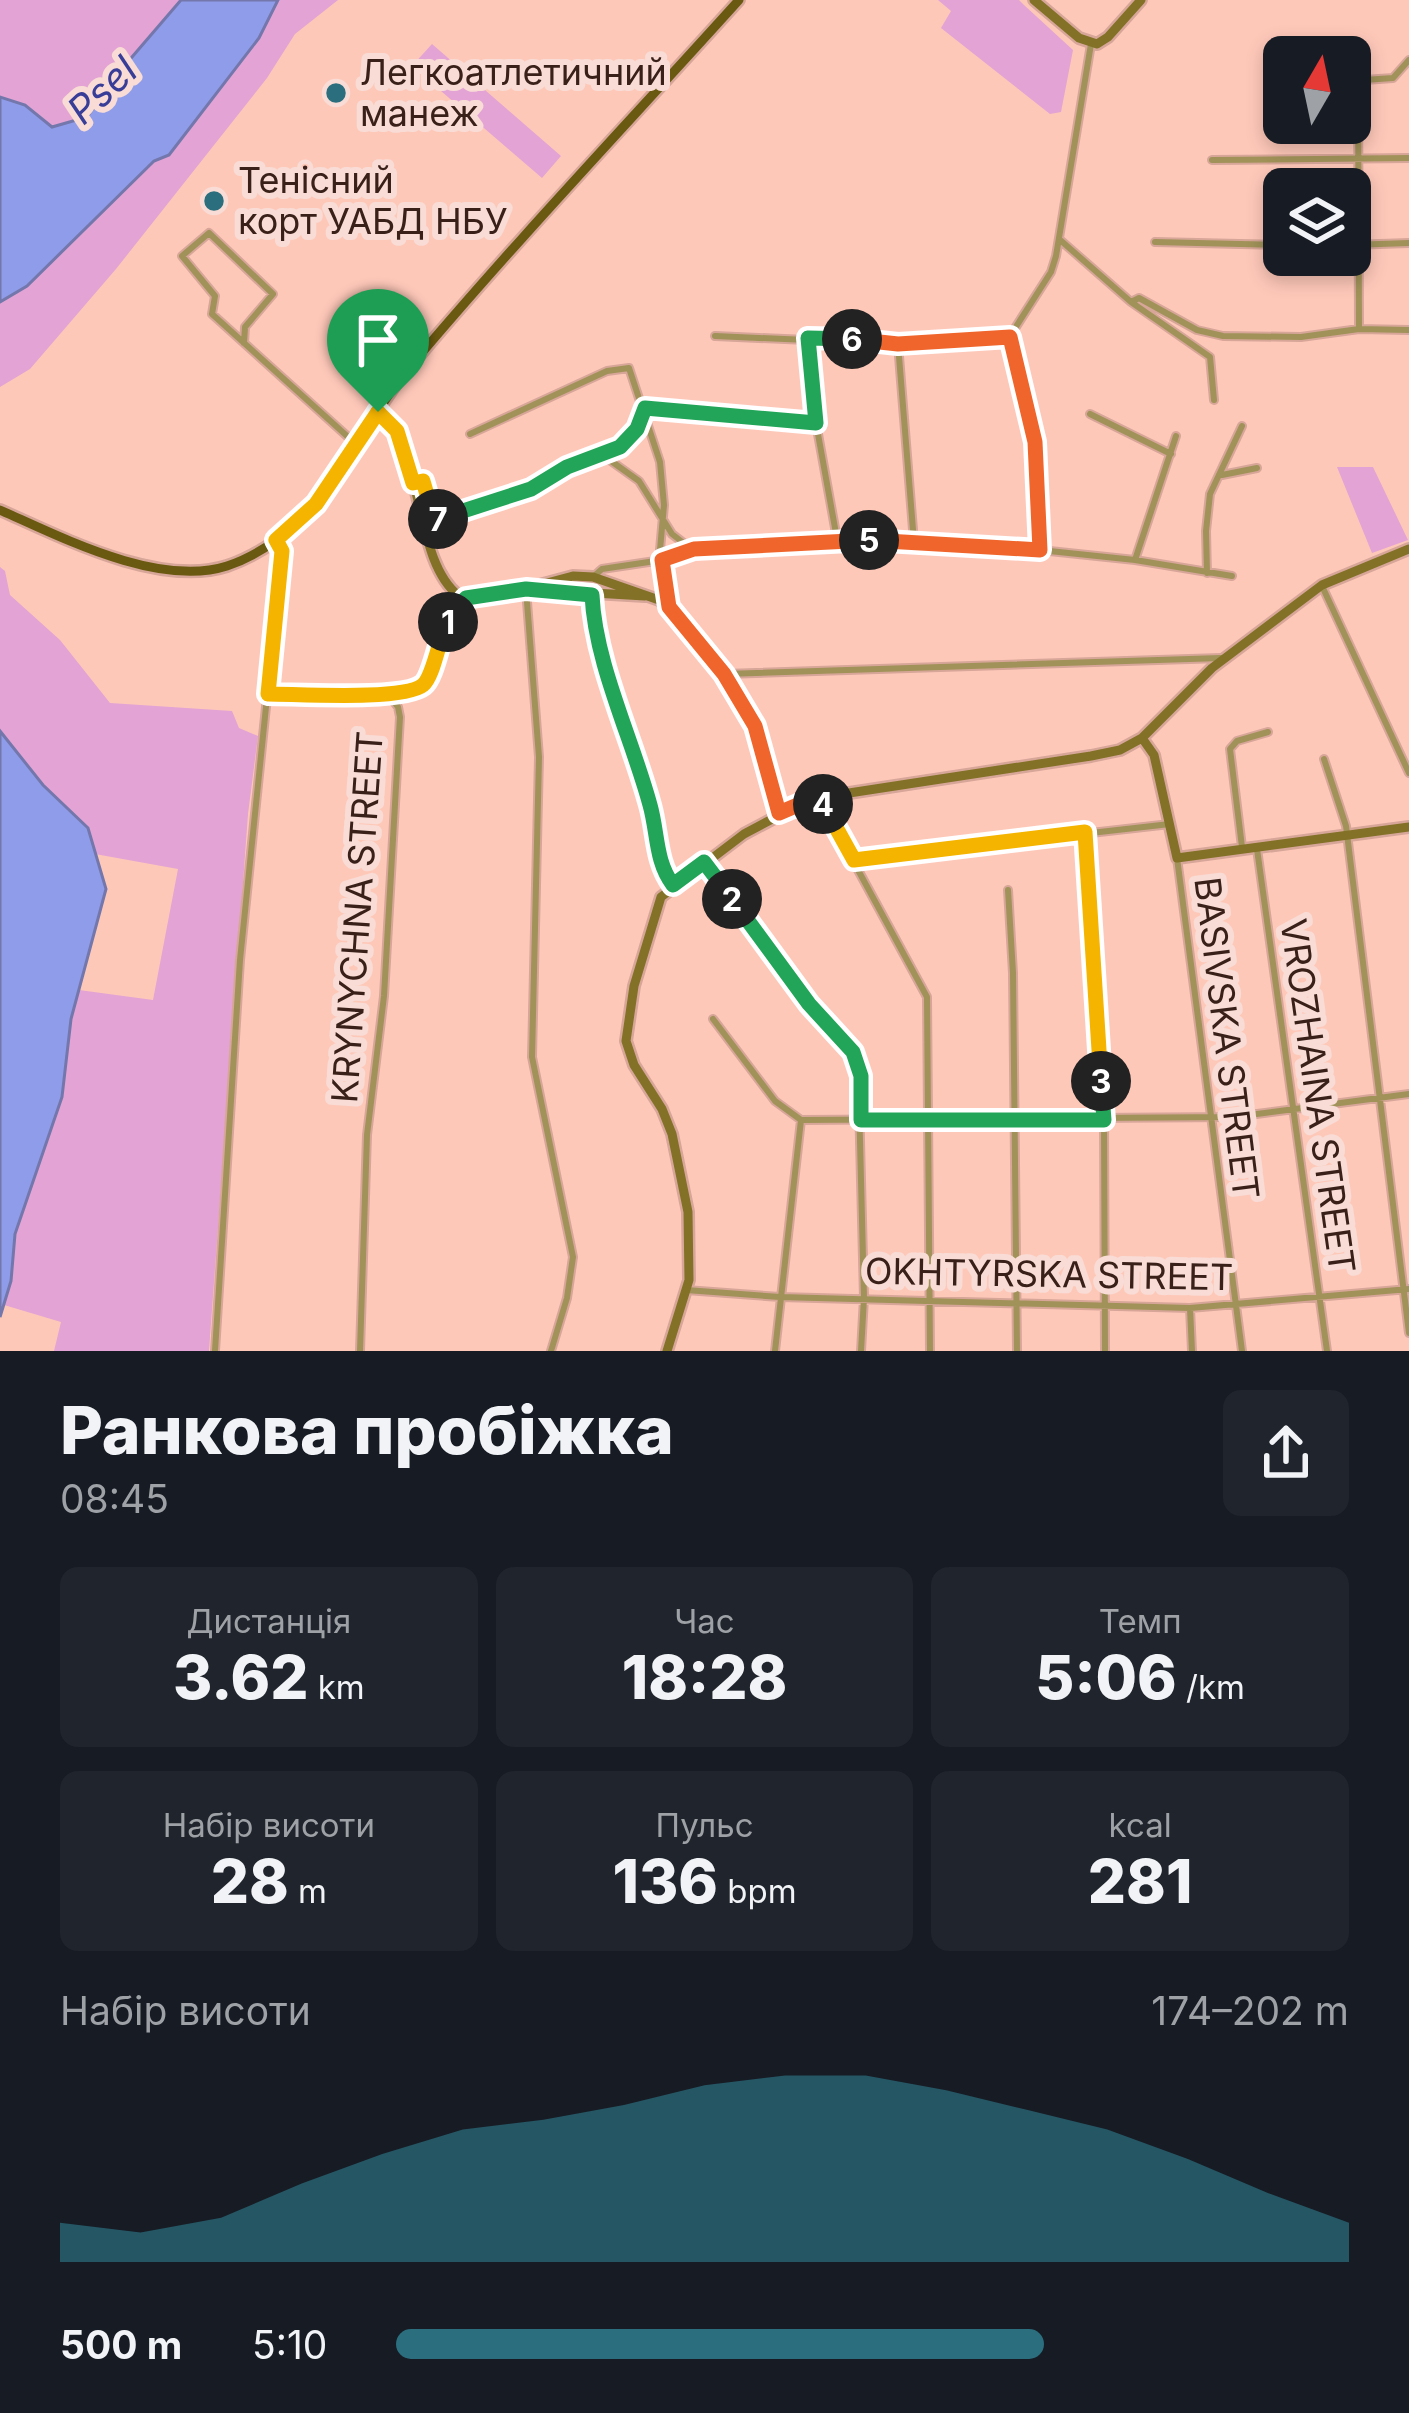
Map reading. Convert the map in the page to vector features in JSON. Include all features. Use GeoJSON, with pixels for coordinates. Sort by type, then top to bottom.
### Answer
{"type":"FeatureCollection","features":[{"type":"Feature","properties":{"kind":"main road"},"geometry":{"type":"LineString","coordinates":[[0,510],[64,538],[164,568],[229,566],[276,540],[316,504],[404,373],[739,0]]}},
{"type":"Feature","properties":{"kind":"main road"},"geometry":{"type":"LineString","coordinates":[[1034,0],[1091,44],[1108,38],[1141,0]]}},
{"type":"Feature","properties":{"kind":"main road"},"geometry":{"type":"LineString","coordinates":[[378,412],[397,431],[451,590],[466,598],[561,578],[593,577],[669,607],[724,674],[755,726],[779,813]]}},
{"type":"Feature","properties":{"kind":"main road"},"geometry":{"type":"LineString","coordinates":[[667,1351],[686,1290],[690,1233],[676,1149],[662,1109],[634,1065],[626,1041],[634,986],[656,907],[673,885],[779,813],[819,796],[1107,753],[1142,738],[1195,683],[1322,585],[1409,549]]}},
{"type":"Feature","properties":{"kind":"main road"},"geometry":{"type":"LineString","coordinates":[[526,589],[645,596]]}},
{"type":"Feature","properties":{"kind":"main road","name":"BASIVSKA STREET"},"geometry":{"type":"LineString","coordinates":[[1142,738],[1154,754],[1177,858]]}},
{"type":"Feature","properties":{"kind":"main road"},"geometry":{"type":"LineString","coordinates":[[1177,858],[1409,826]]}},
{"type":"Feature","properties":{"kind":"street"},"geometry":{"type":"LineString","coordinates":[[1040,550],[1035,442],[1010,337],[1051,272],[1091,44]]}},
{"type":"Feature","properties":{"kind":"street"},"geometry":{"type":"LineString","coordinates":[[1371,80],[1393,78],[1409,60]]}},
{"type":"Feature","properties":{"kind":"street"},"geometry":{"type":"LineString","coordinates":[[1357,144],[1358,168]]}},
{"type":"Feature","properties":{"kind":"street"},"geometry":{"type":"LineString","coordinates":[[1212,160],[1409,158]]}},
{"type":"Feature","properties":{"kind":"street"},"geometry":{"type":"LineString","coordinates":[[244,343],[245,327],[273,294],[209,233],[182,256],[215,296],[212,314],[244,343],[358,446]]}},
{"type":"Feature","properties":{"kind":"street"},"geometry":{"type":"LineString","coordinates":[[1059,239],[1131,302],[1210,357],[1214,400]]}},
{"type":"Feature","properties":{"kind":"street"},"geometry":{"type":"LineString","coordinates":[[1156,242],[1263,245]]}},
{"type":"Feature","properties":{"kind":"street"},"geometry":{"type":"LineString","coordinates":[[1371,244],[1409,243]]}},
{"type":"Feature","properties":{"kind":"street"},"geometry":{"type":"LineString","coordinates":[[1356,276],[1359,329]]}},
{"type":"Feature","properties":{"kind":"street"},"geometry":{"type":"LineString","coordinates":[[1131,302],[1139,298],[1197,330],[1223,336],[1409,330]]}},
{"type":"Feature","properties":{"kind":"street"},"geometry":{"type":"LineString","coordinates":[[715,336],[898,344],[1010,337]]}},
{"type":"Feature","properties":{"kind":"street"},"geometry":{"type":"LineString","coordinates":[[808,338],[816,423],[837,539]]}},
{"type":"Feature","properties":{"kind":"street"},"geometry":{"type":"LineString","coordinates":[[898,344],[914,542]]}},
{"type":"Feature","properties":{"kind":"street"},"geometry":{"type":"LineString","coordinates":[[470,434],[607,371],[629,368],[660,462],[662,560],[669,607]]}},
{"type":"Feature","properties":{"kind":"street"},"geometry":{"type":"LineString","coordinates":[[645,408],[816,423]]}},
{"type":"Feature","properties":{"kind":"street"},"geometry":{"type":"LineString","coordinates":[[413,483],[423,481],[433,515],[442,520],[531,489],[567,467],[604,456],[630,438],[645,408]]}},
{"type":"Feature","properties":{"kind":"street"},"geometry":{"type":"LineString","coordinates":[[1090,414],[1171,454]]}},
{"type":"Feature","properties":{"kind":"street"},"geometry":{"type":"LineString","coordinates":[[1208,573],[1210,494],[1242,425]]}},
{"type":"Feature","properties":{"kind":"street"},"geometry":{"type":"LineString","coordinates":[[1135,560],[1176,436]]}},
{"type":"Feature","properties":{"kind":"street"},"geometry":{"type":"LineString","coordinates":[[604,456],[646,490],[681,544],[694,549]]}},
{"type":"Feature","properties":{"kind":"street"},"geometry":{"type":"LineString","coordinates":[[1222,475],[1257,468]]}},
{"type":"Feature","properties":{"kind":"street"},"geometry":{"type":"LineString","coordinates":[[593,577],[602,569],[662,560],[694,549],[837,539],[1040,550],[1232,576]]}},
{"type":"Feature","properties":{"kind":"street"},"geometry":{"type":"LineString","coordinates":[[215,1351],[240,959],[282,551],[276,540]]}},
{"type":"Feature","properties":{"kind":"street"},"geometry":{"type":"LineString","coordinates":[[1322,585],[1409,773]]}},
{"type":"Feature","properties":{"kind":"street"},"geometry":{"type":"LineString","coordinates":[[526,589],[539,757],[532,1058],[574,1258],[551,1351]]}},
{"type":"Feature","properties":{"kind":"street"},"geometry":{"type":"LineString","coordinates":[[592,595],[596,634],[657,829],[659,862],[673,885]]}},
{"type":"Feature","properties":{"kind":"street","name":"KRYNYCHNA STREET"},"geometry":{"type":"LineString","coordinates":[[360,1351],[367,1135],[384,995],[400,717],[388,694],[418,688],[427,680],[441,635],[466,598]]}},
{"type":"Feature","properties":{"kind":"street"},"geometry":{"type":"LineString","coordinates":[[724,674],[1225,659]]}},
{"type":"Feature","properties":{"kind":"street"},"geometry":{"type":"LineString","coordinates":[[268,694],[388,694]]}},
{"type":"Feature","properties":{"kind":"street"},"geometry":{"type":"LineString","coordinates":[[1243,851],[1230,749],[1237,740],[1268,731]]}},
{"type":"Feature","properties":{"kind":"street"},"geometry":{"type":"LineString","coordinates":[[1324,759],[1346,835],[1409,1333]]}},
{"type":"Feature","properties":{"kind":"street"},"geometry":{"type":"LineString","coordinates":[[819,796],[927,997],[930,1351]]}},
{"type":"Feature","properties":{"kind":"street"},"geometry":{"type":"LineString","coordinates":[[854,860],[1171,824]]}},
{"type":"Feature","properties":{"kind":"street"},"geometry":{"type":"LineString","coordinates":[[1085,832],[1104,1120],[1105,1351]]}},
{"type":"Feature","properties":{"kind":"street","name":"VROZHAINA STREET"},"geometry":{"type":"LineString","coordinates":[[1257,849],[1327,1351]]}},
{"type":"Feature","properties":{"kind":"street","name":"BASIVSKA STREET"},"geometry":{"type":"LineString","coordinates":[[1177,858],[1242,1351]]}},
{"type":"Feature","properties":{"kind":"street"},"geometry":{"type":"LineString","coordinates":[[704,862],[809,1004],[853,1052],[861,1076],[865,1298],[861,1351]]}},
{"type":"Feature","properties":{"kind":"street"},"geometry":{"type":"LineString","coordinates":[[1008,890],[1017,1351]]}},
{"type":"Feature","properties":{"kind":"street"},"geometry":{"type":"LineString","coordinates":[[713,1019],[776,1101],[801,1120],[1234,1117],[1409,1094]]}},
{"type":"Feature","properties":{"kind":"street"},"geometry":{"type":"LineString","coordinates":[[775,1351],[801,1120]]}},
{"type":"Feature","properties":{"kind":"street","name":"OKHTYRSKA STREET"},"geometry":{"type":"LineString","coordinates":[[686,1290],[780,1297],[1190,1308],[1406,1289]]}},
{"type":"Feature","properties":{"kind":"street"},"geometry":{"type":"LineString","coordinates":[[1190,1308],[1192,1351]]}},
{"type":"Feature","properties":{"kind":"shaded area"},"geometry":{"type":"Polygon","coordinates":[[[0,0],[181,0],[87,117],[52,127],[25,105],[0,97],[0,0]]]}},
{"type":"Feature","properties":{"kind":"shaded area"},"geometry":{"type":"Polygon","coordinates":[[[278,0],[338,0],[295,34],[267,78],[116,269],[30,369],[0,387],[0,302],[27,286],[155,160],[169,155],[259,38],[278,0]]]}},
{"type":"Feature","properties":{"kind":"shaded area"},"geometry":{"type":"Polygon","coordinates":[[[938,0],[1019,0],[1073,50],[1061,112],[1050,114],[941,28],[951,11],[938,0]]]}},
{"type":"Feature","properties":{"kind":"shaded area"},"geometry":{"type":"Polygon","coordinates":[[[432,44],[561,156],[542,178],[412,66],[432,44]]]}},
{"type":"Feature","properties":{"kind":"shaded area"},"geometry":{"type":"Polygon","coordinates":[[[1337,467],[1373,467],[1408,540],[1372,553],[1337,467]]]}},
{"type":"Feature","properties":{"kind":"shaded area"},"geometry":{"type":"Polygon","coordinates":[[[0,567],[10,595],[60,640],[110,703],[232,711],[239,728],[258,736],[248,814],[209,1351],[54,1351],[61,1322],[4,1305],[15,1234],[62,1097],[79,990],[153,1000],[178,869],[95,854],[88,827],[43,785],[0,731],[0,567]]]}},
{"type":"Feature","properties":{"kind":"water"},"geometry":{"type":"Polygon","coordinates":[[[181,0],[278,0],[259,38],[169,155],[154,161],[27,286],[0,302],[0,97],[25,105],[52,127],[87,117],[181,0]]]}},
{"type":"Feature","properties":{"kind":"water"},"geometry":{"type":"Polygon","coordinates":[[[0,731],[43,785],[88,828],[106,889],[71,1019],[62,1097],[15,1234],[11,1281],[0,1317],[0,731]]]}},
{"type":"Feature","properties":{"kind":"place","name":"Легкоатлетичний манеж"},"geometry":{"type":"Point","coordinates":[336,93]}},
{"type":"Feature","properties":{"kind":"place","name":"Тенісний корт УАБД НБУ"},"geometry":{"type":"Point","coordinates":[214,201]}},
{"type":"Feature","properties":{"kind":"route"},"geometry":{"type":"LineString","coordinates":[[1010,337],[1035,442],[1040,550],[837,539],[694,549],[662,560],[669,607],[724,674],[755,726],[779,813],[819,796],[854,860],[1085,832],[1104,1120],[861,1120],[861,1076],[853,1052],[809,1004],[704,862],[673,885],[661,868],[650,802],[596,634],[592,595],[526,589],[466,598],[441,635],[427,680],[418,688],[375,695],[268,694],[282,551],[276,540],[316,504],[378,412],[397,431],[413,483],[423,481],[433,515],[442,520],[531,489],[567,467],[604,456],[630,438],[645,408],[816,423],[808,338],[898,344],[1010,337]]}},
{"type":"Feature","properties":{"kind":"water label","name":"Psel"},"geometry":{"type":"Point","coordinates":[102,90]}}]}
